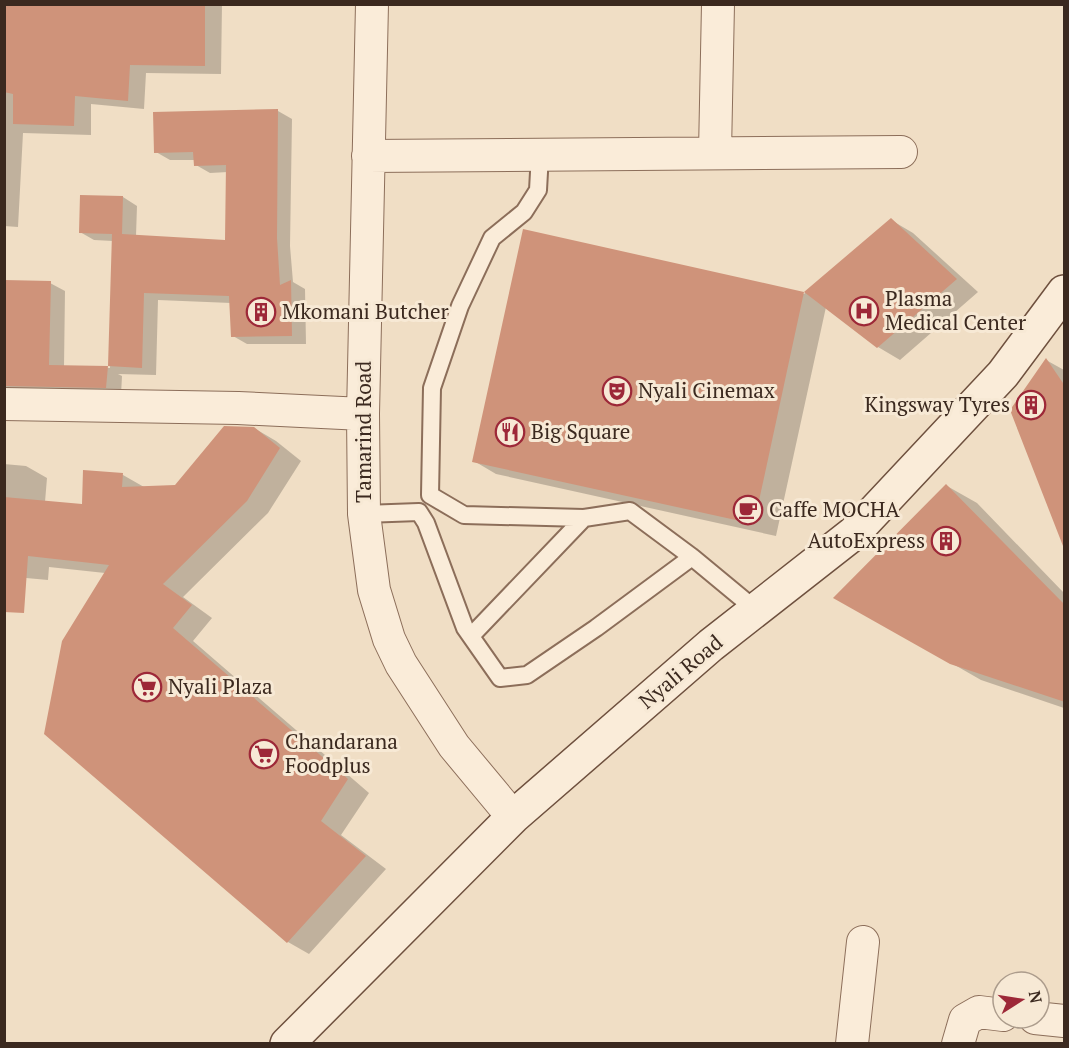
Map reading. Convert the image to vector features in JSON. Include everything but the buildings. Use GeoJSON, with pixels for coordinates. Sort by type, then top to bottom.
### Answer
{"type":"FeatureCollection","features":[{"type":"Feature","properties":{"kind":"main road","name":"Nyali Road"},"geometry":{"type":"LineString","coordinates":[[287,1044],[513,817],[711,645],[854,533],[1003,374],[1065,292]]}},
{"type":"Feature","properties":{"kind":"street","name":"Tamarind Road"},"geometry":{"type":"LineString","coordinates":[[372,4],[363,414],[364,514],[374,590],[389,639],[401,664],[454,746],[513,817]]}},
{"type":"Feature","properties":{"kind":"street"},"geometry":{"type":"LineString","coordinates":[[715,152],[717,4]]}},
{"type":"Feature","properties":{"kind":"street"},"geometry":{"type":"LineString","coordinates":[[368,156],[901,152]]}},
{"type":"Feature","properties":{"kind":"street"},"geometry":{"type":"LineString","coordinates":[[4,404],[238,408],[363,414]]}},
{"type":"Feature","properties":{"kind":"street"},"geometry":{"type":"LineString","coordinates":[[852,1044],[863,942]]}},
{"type":"Feature","properties":{"kind":"street"},"geometry":{"type":"LineString","coordinates":[[958,1044],[965,1020],[979,1012],[991,1014]]}},
{"type":"Feature","properties":{"kind":"lane"},"geometry":{"type":"LineString","coordinates":[[419,512],[430,495],[432,387],[460,306],[492,238],[524,212],[538,190],[540,154]]}},
{"type":"Feature","properties":{"kind":"lane"},"geometry":{"type":"LineString","coordinates":[[430,495],[464,515],[584,518],[630,511],[692,557],[756,610]]}},
{"type":"Feature","properties":{"kind":"lane"},"geometry":{"type":"LineString","coordinates":[[364,514],[419,512]]}},
{"type":"Feature","properties":{"kind":"lane"},"geometry":{"type":"LineString","coordinates":[[419,512],[426,523],[465,628],[500,678],[527,675],[596,628],[692,557]]}},
{"type":"Feature","properties":{"kind":"lane"},"geometry":{"type":"LineString","coordinates":[[471,636],[584,518]]}},
{"type":"Feature","properties":{"kind":"place","name":"Plasma Medical Center"},"geometry":{"type":"Point","coordinates":[864,311]}},
{"type":"Feature","properties":{"kind":"place","name":"Mkomani Butcher"},"geometry":{"type":"Point","coordinates":[261,312]}},
{"type":"Feature","properties":{"kind":"place","name":"Nyali Cinemax"},"geometry":{"type":"Point","coordinates":[617,391]}},
{"type":"Feature","properties":{"kind":"place","name":"Kingsway Tyres"},"geometry":{"type":"Point","coordinates":[1031,405]}},
{"type":"Feature","properties":{"kind":"place","name":"Big Square"},"geometry":{"type":"Point","coordinates":[510,432]}},
{"type":"Feature","properties":{"kind":"place","name":"Caffe MOCHA"},"geometry":{"type":"Point","coordinates":[748,510]}},
{"type":"Feature","properties":{"kind":"place","name":"AutoExpress"},"geometry":{"type":"Point","coordinates":[946,541]}},
{"type":"Feature","properties":{"kind":"place","name":"Nyali Plaza"},"geometry":{"type":"Point","coordinates":[147,687]}},
{"type":"Feature","properties":{"kind":"place","name":"Chandarana Foodplus"},"geometry":{"type":"Point","coordinates":[264,754]}}]}
